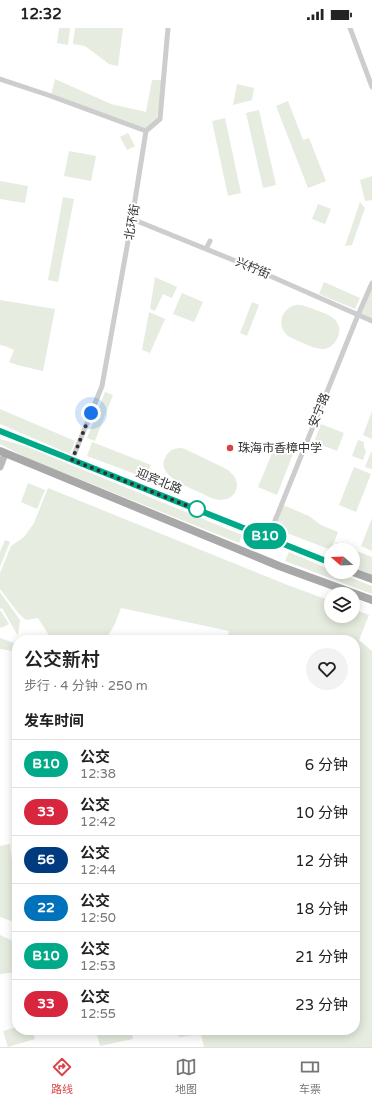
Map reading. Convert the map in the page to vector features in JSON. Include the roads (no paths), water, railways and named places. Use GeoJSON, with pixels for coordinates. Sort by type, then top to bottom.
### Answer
{"type":"FeatureCollection","features":[{"type":"Feature","properties":{"kind":"main road","name":"迎宾北路"},"geometry":{"type":"LineString","coordinates":[[0,431],[324,560]]}},
{"type":"Feature","properties":{"kind":"main road"},"geometry":{"type":"LineString","coordinates":[[0,435],[14,437]]}},
{"type":"Feature","properties":{"kind":"main road"},"geometry":{"type":"LineString","coordinates":[[0,467],[3,453],[279,566],[372,600]]}},
{"type":"Feature","properties":{"kind":"main road"},"geometry":{"type":"LineString","coordinates":[[360,575],[372,579]]}},
{"type":"Feature","properties":{"kind":"street"},"geometry":{"type":"LineString","coordinates":[[0,80],[146,131],[160,119],[168,28]]}},
{"type":"Feature","properties":{"kind":"street"},"geometry":{"type":"LineString","coordinates":[[350,28],[372,87]]}},
{"type":"Feature","properties":{"kind":"street","name":"北环街"},"geometry":{"type":"LineString","coordinates":[[72,460],[102,386],[146,131]]}},
{"type":"Feature","properties":{"kind":"street","name":"兴柠街"},"geometry":{"type":"LineString","coordinates":[[132,219],[243,264],[372,321]]}},
{"type":"Feature","properties":{"kind":"street"},"geometry":{"type":"LineString","coordinates":[[206,249],[210,241]]}},
{"type":"Feature","properties":{"kind":"street","name":"安宁路"},"geometry":{"type":"LineString","coordinates":[[268,538],[358,314],[372,283]]}},
{"type":"Feature","properties":{"kind":"place","name":"珠海市香樟中学"},"geometry":{"type":"Point","coordinates":[230,448]}}]}
